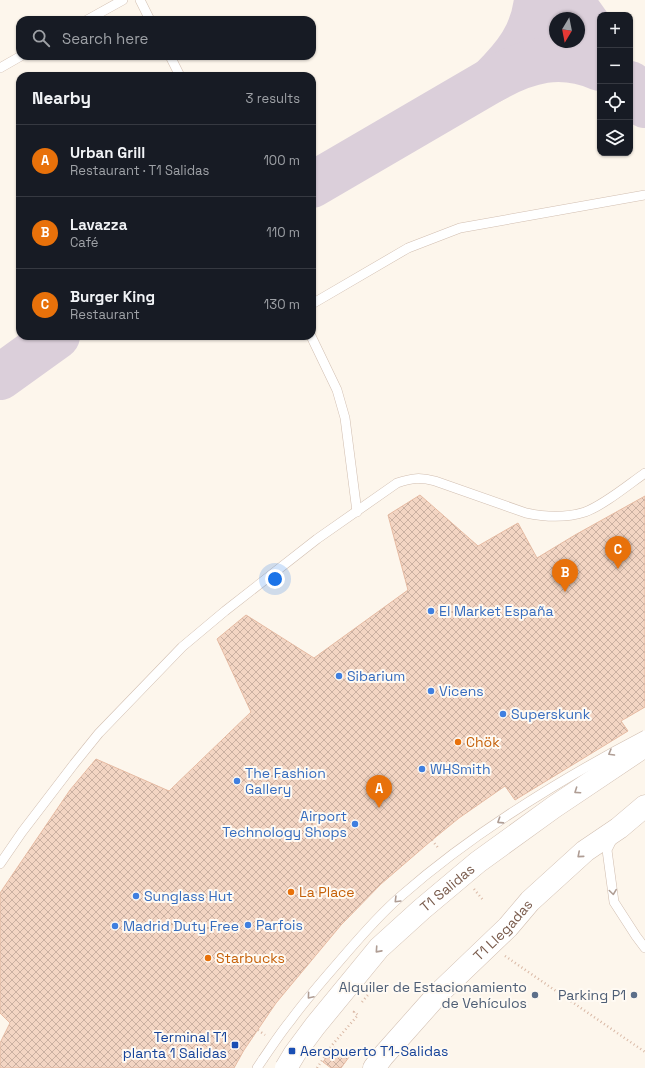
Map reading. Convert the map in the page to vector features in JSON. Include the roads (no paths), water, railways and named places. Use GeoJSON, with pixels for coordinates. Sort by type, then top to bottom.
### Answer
{"type":"FeatureCollection","features":[{"type":"Feature","properties":{"kind":"street","name":"T1 Salidas"},"geometry":{"type":"LineString","coordinates":[[286,1068],[294,1053],[379,948],[422,909],[478,862],[554,806],[645,746]]}},
{"type":"Feature","properties":{"kind":"street","name":"T1 Llegadas"},"geometry":{"type":"LineString","coordinates":[[374,1068],[438,994],[508,927],[530,901],[585,851],[618,828],[645,806]]}},
{"type":"Feature","properties":{"kind":"street"},"geometry":{"type":"LineString","coordinates":[[362,1068],[426,989],[513,908],[530,901]]}},
{"type":"Feature","properties":{"kind":"lane"},"geometry":{"type":"LineString","coordinates":[[94,16],[123,0]]}},
{"type":"Feature","properties":{"kind":"lane"},"geometry":{"type":"LineString","coordinates":[[140,0],[148,16]]}},
{"type":"Feature","properties":{"kind":"lane"},"geometry":{"type":"LineString","coordinates":[[0,68],[16,59]]}},
{"type":"Feature","properties":{"kind":"lane"},"geometry":{"type":"LineString","coordinates":[[172,60],[178,72]]}},
{"type":"Feature","properties":{"kind":"lane"},"geometry":{"type":"LineString","coordinates":[[316,302],[408,248],[460,228],[645,195]]}},
{"type":"Feature","properties":{"kind":"lane"},"geometry":{"type":"LineString","coordinates":[[313,340],[337,390],[345,418],[357,512]]}},
{"type":"Feature","properties":{"kind":"lane"},"geometry":{"type":"LineString","coordinates":[[0,864],[22,832],[99,733],[182,647],[292,558],[397,483],[421,477],[526,513],[539,516],[570,515],[585,512],[599,505],[645,473]]}},
{"type":"Feature","properties":{"kind":"lane"},"geometry":{"type":"LineString","coordinates":[[257,1068],[291,1018],[320,983],[400,896],[463,845],[545,792],[614,751],[645,735]]}},
{"type":"Feature","properties":{"kind":"lane"},"geometry":{"type":"LineString","coordinates":[[618,828],[607,850],[614,902],[645,948]]}},
{"type":"Feature","properties":{"kind":"place","name":"Burger King"},"geometry":{"type":"Point","coordinates":[618,569]}},
{"type":"Feature","properties":{"kind":"place","name":"Lavazza"},"geometry":{"type":"Point","coordinates":[565,592]}},
{"type":"Feature","properties":{"kind":"place","name":"El Market España"},"geometry":{"type":"Point","coordinates":[431,611]}},
{"type":"Feature","properties":{"kind":"place","name":"Sibarium"},"geometry":{"type":"Point","coordinates":[339,676]}},
{"type":"Feature","properties":{"kind":"place","name":"Vicens"},"geometry":{"type":"Point","coordinates":[431,691]}},
{"type":"Feature","properties":{"kind":"place","name":"Superskunk"},"geometry":{"type":"Point","coordinates":[503,714]}},
{"type":"Feature","properties":{"kind":"place","name":"Chök"},"geometry":{"type":"Point","coordinates":[458,742]}},
{"type":"Feature","properties":{"kind":"place","name":"WHSmith"},"geometry":{"type":"Point","coordinates":[422,769]}},
{"type":"Feature","properties":{"kind":"place","name":"The Fashion Gallery"},"geometry":{"type":"Point","coordinates":[237,781]}},
{"type":"Feature","properties":{"kind":"place","name":"Urban Grill"},"geometry":{"type":"Point","coordinates":[379,808]}},
{"type":"Feature","properties":{"kind":"place","name":"Airport Technology Shops"},"geometry":{"type":"Point","coordinates":[355,824]}},
{"type":"Feature","properties":{"kind":"place","name":"La Place"},"geometry":{"type":"Point","coordinates":[291,892]}},
{"type":"Feature","properties":{"kind":"place","name":"Sunglass Hut"},"geometry":{"type":"Point","coordinates":[136,896]}},
{"type":"Feature","properties":{"kind":"place","name":"Parfois"},"geometry":{"type":"Point","coordinates":[248,925]}},
{"type":"Feature","properties":{"kind":"place","name":"Madrid Duty Free"},"geometry":{"type":"Point","coordinates":[115,926]}},
{"type":"Feature","properties":{"kind":"place","name":"Starbucks"},"geometry":{"type":"Point","coordinates":[208,958]}},
{"type":"Feature","properties":{"kind":"place","name":"Alquiler de Estacionamiento de Vehículos"},"geometry":{"type":"Point","coordinates":[535,995]}},
{"type":"Feature","properties":{"kind":"place","name":"Parking P1"},"geometry":{"type":"Point","coordinates":[634,995]}},
{"type":"Feature","properties":{"kind":"place","name":"Terminal T1 planta 1 Salidas"},"geometry":{"type":"Point","coordinates":[235,1045]}},
{"type":"Feature","properties":{"kind":"place","name":"Aeropuerto T1-Salidas"},"geometry":{"type":"Point","coordinates":[292,1051]}}]}
